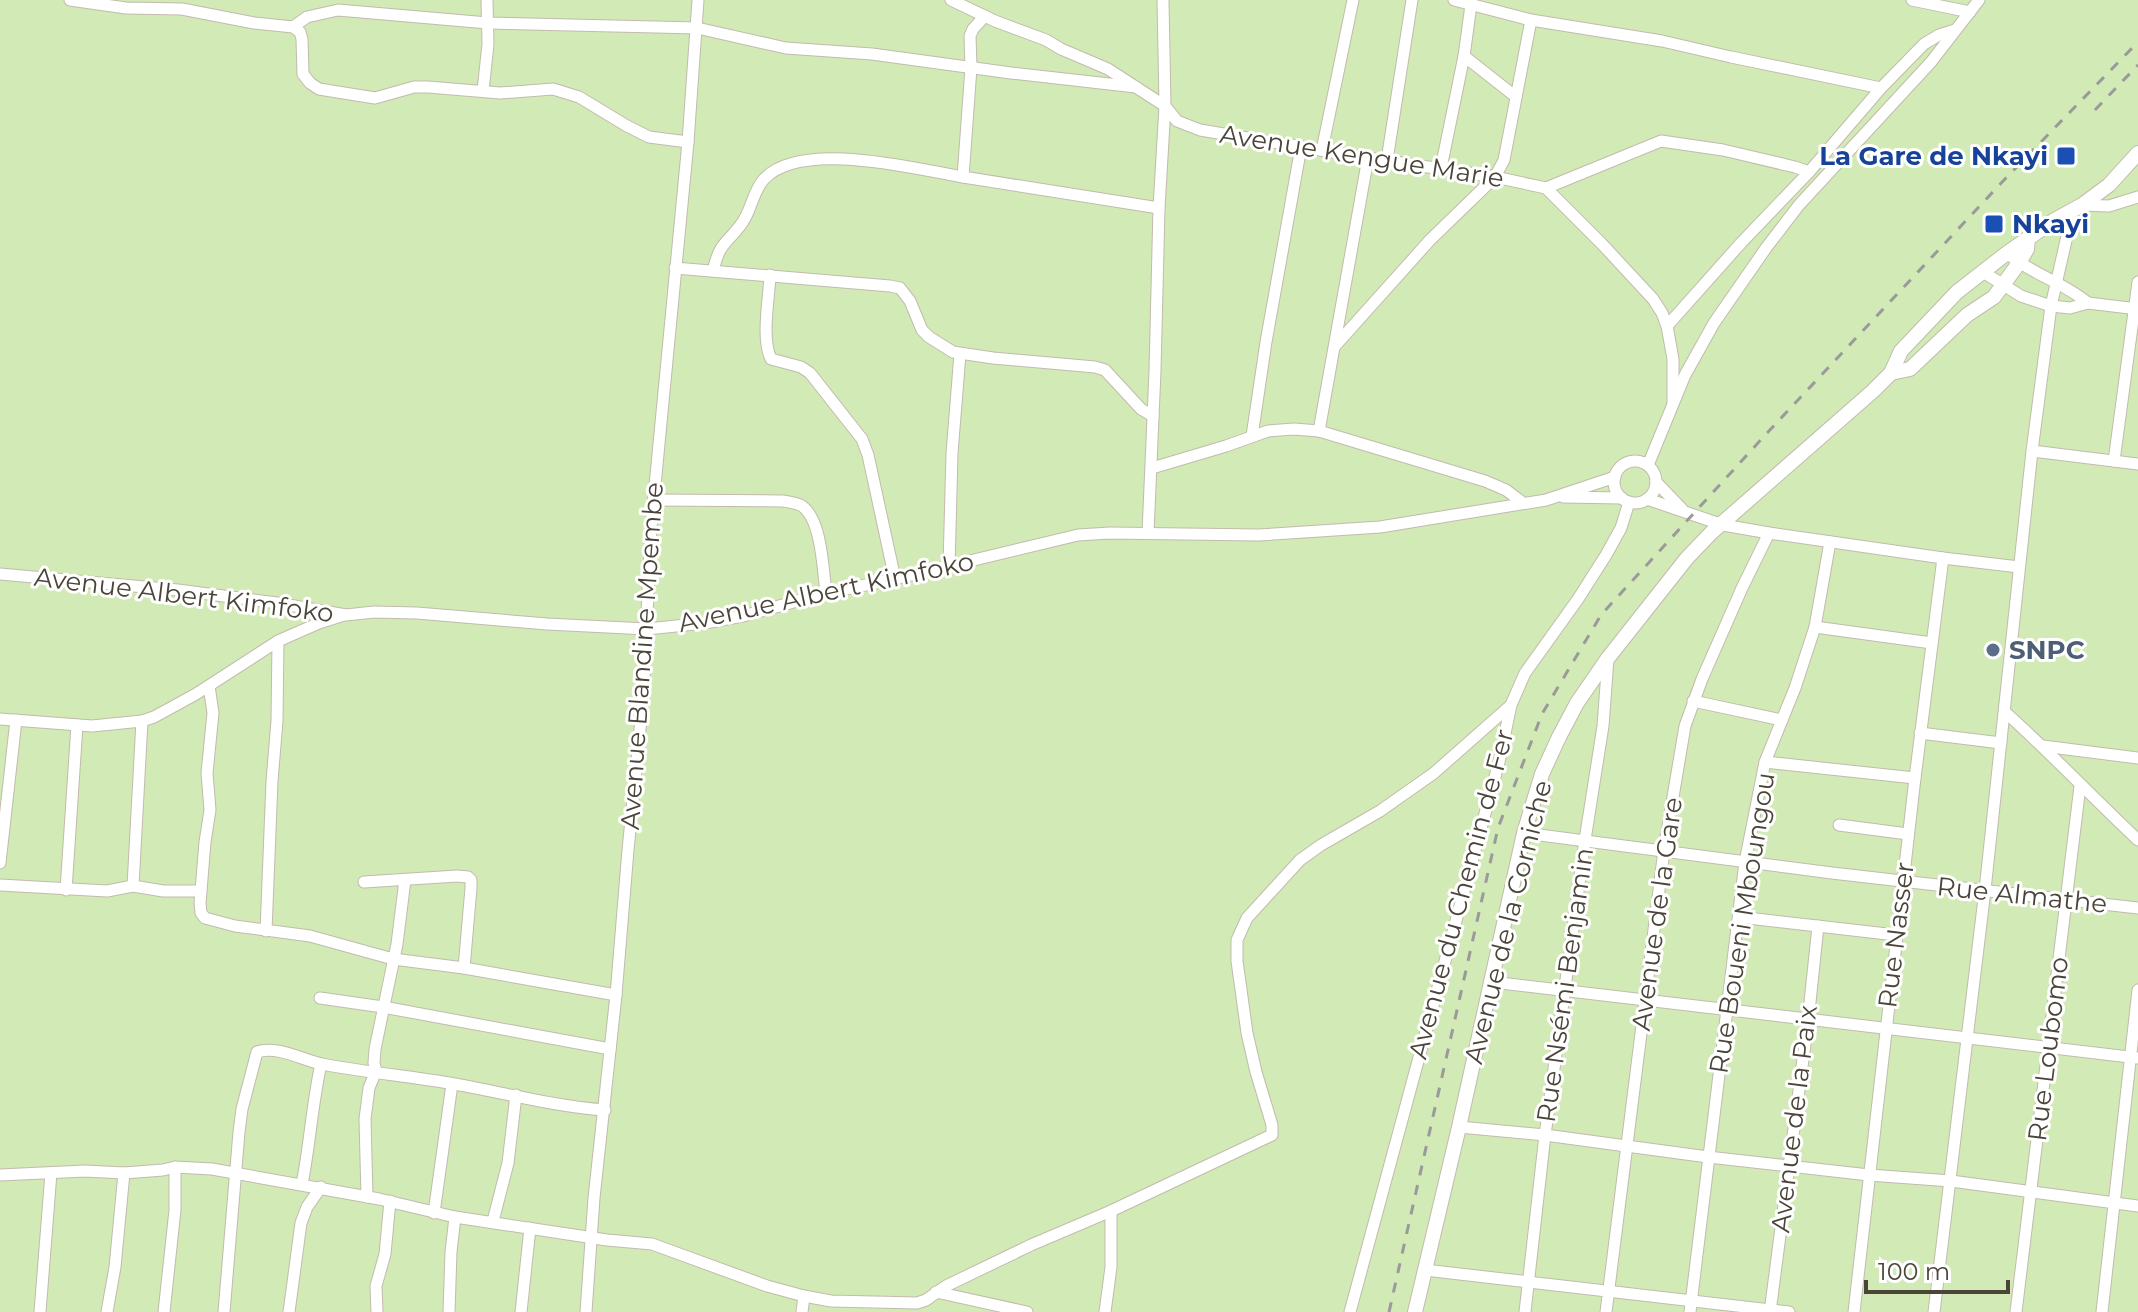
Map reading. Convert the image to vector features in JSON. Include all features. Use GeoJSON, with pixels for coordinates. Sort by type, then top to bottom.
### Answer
{"type":"FeatureCollection","features":[{"type":"Feature","properties":{"kind":"street"},"geometry":{"type":"LineString","coordinates":[[70,0],[182,9],[293,27],[300,32],[302,39],[303,74],[319,89],[375,98],[414,87],[500,93],[553,89],[579,97],[649,137],[688,142]]}},
{"type":"Feature","properties":{"kind":"street"},"geometry":{"type":"LineString","coordinates":[[483,91],[487,67],[487,0]]}},
{"type":"Feature","properties":{"kind":"street","name":"Avenue Blandine Mpembe"},"geometry":{"type":"LineString","coordinates":[[586,1312],[594,1198],[643,699],[654,500],[688,142],[698,0]]}},
{"type":"Feature","properties":{"kind":"street","name":"Avenue Kengue Marie"},"geometry":{"type":"LineString","coordinates":[[951,0],[1108,69],[1165,106],[1177,121],[1200,130],[1495,177],[1546,188]]}},
{"type":"Feature","properties":{"kind":"street"},"geometry":{"type":"LineString","coordinates":[[1148,533],[1165,106],[1163,0]]}},
{"type":"Feature","properties":{"kind":"street"},"geometry":{"type":"LineString","coordinates":[[1322,150],[1353,0]]}},
{"type":"Feature","properties":{"kind":"street"},"geometry":{"type":"LineString","coordinates":[[1387,160],[1412,0]]}},
{"type":"Feature","properties":{"kind":"street"},"geometry":{"type":"LineString","coordinates":[[1454,0],[1531,20],[1662,41],[1881,88]]}},
{"type":"Feature","properties":{"kind":"street"},"geometry":{"type":"LineString","coordinates":[[1912,0],[1970,12]]}},
{"type":"Feature","properties":{"kind":"street"},"geometry":{"type":"LineString","coordinates":[[1648,465],[1673,402],[1714,323],[1774,237],[1799,205],[1931,62],[1979,0]]}},
{"type":"Feature","properties":{"kind":"street"},"geometry":{"type":"LineString","coordinates":[[1441,168],[1471,5]]}},
{"type":"Feature","properties":{"kind":"street"},"geometry":{"type":"LineString","coordinates":[[293,27],[307,17],[338,10],[488,23],[697,28],[786,48],[872,54],[1137,87]]}},
{"type":"Feature","properties":{"kind":"street"},"geometry":{"type":"LineString","coordinates":[[963,177],[971,68],[970,36],[985,16]]}},
{"type":"Feature","properties":{"kind":"street"},"geometry":{"type":"LineString","coordinates":[[1335,346],[1430,240],[1495,177],[1504,160],[1531,20]]}},
{"type":"Feature","properties":{"kind":"street"},"geometry":{"type":"LineString","coordinates":[[1667,326],[1809,172],[1881,88],[1924,44],[1956,30]]}},
{"type":"Feature","properties":{"kind":"street"},"geometry":{"type":"LineString","coordinates":[[1464,56],[1516,97]]}},
{"type":"Feature","properties":{"kind":"street"},"geometry":{"type":"LineString","coordinates":[[1673,402],[1673,359],[1662,313],[1602,244],[1546,188],[1661,141],[1723,150],[1809,172]]}},
{"type":"Feature","properties":{"kind":"street"},"geometry":{"type":"LineString","coordinates":[[1252,436],[1301,147]]}},
{"type":"Feature","properties":{"kind":"street","name":"Avenue de la Corniche"},"geometry":{"type":"LineString","coordinates":[[1415,1312],[1524,833],[1542,774],[1577,703],[1608,658],[1687,558],[1712,532],[1891,373],[1901,351],[1957,292],[2028,238],[2109,185],[2138,153]]}},
{"type":"Feature","properties":{"kind":"street"},"geometry":{"type":"LineString","coordinates":[[1319,431],[1368,158]]}},
{"type":"Feature","properties":{"kind":"street"},"geometry":{"type":"LineString","coordinates":[[713,271],[722,246],[743,223],[765,178],[786,166],[814,159],[859,160],[1159,208]]}},
{"type":"Feature","properties":{"kind":"street"},"geometry":{"type":"LineString","coordinates":[[1934,1312],[2051,306],[2078,208],[2109,206],[2138,197]]}},
{"type":"Feature","properties":{"kind":"street","name":"Avenue de la Corniche"},"geometry":{"type":"LineString","coordinates":[[1891,373],[1910,369],[1967,315],[1994,297],[2019,263],[2027,249],[2028,238]]}},
{"type":"Feature","properties":{"kind":"street"},"geometry":{"type":"LineString","coordinates":[[2007,253],[2019,263],[2075,292],[2088,303]]}},
{"type":"Feature","properties":{"kind":"street"},"geometry":{"type":"LineString","coordinates":[[675,268],[900,288],[910,301],[922,330],[960,354],[1105,370],[1141,409],[1153,416]]}},
{"type":"Feature","properties":{"kind":"street"},"geometry":{"type":"LineString","coordinates":[[1983,272],[2021,296],[2051,306],[2070,308],[2088,303],[2136,309]]}},
{"type":"Feature","properties":{"kind":"street"},"geometry":{"type":"LineString","coordinates":[[770,275],[766,334],[768,353],[771,359],[801,367],[810,373],[862,439],[895,579]]}},
{"type":"Feature","properties":{"kind":"street"},"geometry":{"type":"LineString","coordinates":[[2114,461],[2138,282]]}},
{"type":"Feature","properties":{"kind":"street"},"geometry":{"type":"LineString","coordinates":[[949,566],[952,453],[960,354]]}},
{"type":"Feature","properties":{"kind":"street"},"geometry":{"type":"LineString","coordinates":[[1152,468],[1252,436],[1281,430],[1319,431],[1485,481],[1506,490],[1523,503]]}},
{"type":"Feature","properties":{"kind":"street"},"geometry":{"type":"LineString","coordinates":[[2032,451],[2138,464]]}},
{"type":"Feature","properties":{"kind":"street"},"geometry":{"type":"LineString","coordinates":[[1631,461],[1648,465],[1654,472],[1656,482],[1653,492],[1641,502],[1625,500],[1615,488],[1615,477],[1621,467],[1631,461]]}},
{"type":"Feature","properties":{"kind":"street","name":"Avenue Albert Kimfoko"},"geometry":{"type":"LineString","coordinates":[[0,574],[178,590],[346,615],[417,613],[647,629],[743,616],[826,593],[1078,535],[1259,535],[1380,527],[1554,497],[1615,477]]}},
{"type":"Feature","properties":{"kind":"street"},"geometry":{"type":"LineString","coordinates":[[1656,482],[1685,512]]}},
{"type":"Feature","properties":{"kind":"street","name":"Avenue Albert Kimfoko"},"geometry":{"type":"LineString","coordinates":[[1554,497],[1625,500]]}},
{"type":"Feature","properties":{"kind":"street"},"geometry":{"type":"LineString","coordinates":[[1647,499],[1723,525],[2019,567]]}},
{"type":"Feature","properties":{"kind":"street"},"geometry":{"type":"LineString","coordinates":[[654,500],[783,501],[800,504],[807,511],[819,542],[826,593]]}},
{"type":"Feature","properties":{"kind":"street","name":"Avenue du Chemin de Fer"},"geometry":{"type":"LineString","coordinates":[[1350,1312],[1499,762],[1511,705],[1525,673],[1578,599],[1615,539],[1625,500]]}},
{"type":"Feature","properties":{"kind":"street","name":"Avenue de la Gare"},"geometry":{"type":"LineString","coordinates":[[1606,1312],[1664,850],[1678,762],[1693,701],[1769,533]]}},
{"type":"Feature","properties":{"kind":"street","name":"Rue Boueni Mboungou"},"geometry":{"type":"LineString","coordinates":[[1691,1306],[1745,862],[1765,762],[1815,627],[1830,542]]}},
{"type":"Feature","properties":{"kind":"street","name":"Rue Nasser"},"geometry":{"type":"LineString","coordinates":[[1854,1312],[1885,1028],[1943,558]]}},
{"type":"Feature","properties":{"kind":"street"},"geometry":{"type":"LineString","coordinates":[[0,719],[77,725],[119,725],[142,721],[209,686],[278,641],[346,615]]}},
{"type":"Feature","properties":{"kind":"street"},"geometry":{"type":"LineString","coordinates":[[1815,627],[1932,643]]}},
{"type":"Feature","properties":{"kind":"street"},"geometry":{"type":"LineString","coordinates":[[266,931],[278,641]]}},
{"type":"Feature","properties":{"kind":"street","name":"Rue Nsémi Benjamin"},"geometry":{"type":"LineString","coordinates":[[1525,1312],[1545,1135],[1603,726],[1608,658]]}},
{"type":"Feature","properties":{"kind":"street"},"geometry":{"type":"LineString","coordinates":[[209,686],[213,713],[207,773],[210,810],[200,909],[205,918],[235,926],[310,936],[393,959],[464,968],[616,995]]}},
{"type":"Feature","properties":{"kind":"street"},"geometry":{"type":"LineString","coordinates":[[1693,701],[1782,720]]}},
{"type":"Feature","properties":{"kind":"street"},"geometry":{"type":"LineString","coordinates":[[0,1175],[85,1171],[124,1173],[175,1167],[235,1173],[321,1187],[455,1217],[645,1243],[767,1286],[831,1301],[907,1304],[926,1300],[936,1292],[1031,1245],[1272,1135],[1272,1125],[1249,1042],[1237,961],[1237,940],[1247,918],[1300,860],[1380,811],[1434,773],[1511,705]]}},
{"type":"Feature","properties":{"kind":"street"},"geometry":{"type":"LineString","coordinates":[[2005,712],[2138,840]]}},
{"type":"Feature","properties":{"kind":"street"},"geometry":{"type":"LineString","coordinates":[[0,863],[16,720]]}},
{"type":"Feature","properties":{"kind":"street"},"geometry":{"type":"LineString","coordinates":[[133,886],[142,721]]}},
{"type":"Feature","properties":{"kind":"street"},"geometry":{"type":"LineString","coordinates":[[66,890],[77,725]]}},
{"type":"Feature","properties":{"kind":"street"},"geometry":{"type":"LineString","coordinates":[[1920,733],[2001,743]]}},
{"type":"Feature","properties":{"kind":"street"},"geometry":{"type":"LineString","coordinates":[[2043,746],[2138,758]]}},
{"type":"Feature","properties":{"kind":"street"},"geometry":{"type":"LineString","coordinates":[[1765,762],[1915,778]]}},
{"type":"Feature","properties":{"kind":"street","name":"Rue Loubomo"},"geometry":{"type":"LineString","coordinates":[[2016,1312],[2080,786]]}},
{"type":"Feature","properties":{"kind":"street"},"geometry":{"type":"LineString","coordinates":[[1839,825],[1908,834]]}},
{"type":"Feature","properties":{"kind":"street","name":"Rue Almathe"},"geometry":{"type":"LineString","coordinates":[[1524,833],[2138,908]]}},
{"type":"Feature","properties":{"kind":"street"},"geometry":{"type":"LineString","coordinates":[[364,882],[468,877],[471,880],[464,968]]}},
{"type":"Feature","properties":{"kind":"street"},"geometry":{"type":"LineString","coordinates":[[367,1197],[365,1119],[369,1088],[376,1071],[374,1063],[405,880]]}},
{"type":"Feature","properties":{"kind":"street"},"geometry":{"type":"LineString","coordinates":[[0,885],[66,890],[107,891],[133,886],[163,891],[201,891]]}},
{"type":"Feature","properties":{"kind":"street"},"geometry":{"type":"LineString","coordinates":[[1739,917],[1896,935]]}},
{"type":"Feature","properties":{"kind":"street","name":"Avenue de la Paix"},"geometry":{"type":"LineString","coordinates":[[1771,1310],[1818,926]]}},
{"type":"Feature","properties":{"kind":"street"},"geometry":{"type":"LineString","coordinates":[[1492,982],[2134,1058]]}},
{"type":"Feature","properties":{"kind":"street"},"geometry":{"type":"LineString","coordinates":[[2102,1312],[2134,1058],[2138,990]]}},
{"type":"Feature","properties":{"kind":"street"},"geometry":{"type":"LineString","coordinates":[[320,998],[610,1049]]}},
{"type":"Feature","properties":{"kind":"street"},"geometry":{"type":"LineString","coordinates":[[224,1312],[242,1109],[257,1052],[279,1052],[321,1064],[516,1095],[566,1107],[605,1110]]}},
{"type":"Feature","properties":{"kind":"street"},"geometry":{"type":"LineString","coordinates":[[302,1184],[321,1064]]}},
{"type":"Feature","properties":{"kind":"street"},"geometry":{"type":"LineString","coordinates":[[434,1213],[452,1084]]}},
{"type":"Feature","properties":{"kind":"street"},"geometry":{"type":"LineString","coordinates":[[493,1221],[508,1163],[516,1095]]}},
{"type":"Feature","properties":{"kind":"street"},"geometry":{"type":"LineString","coordinates":[[1459,1127],[1869,1175],[1951,1181],[2138,1206]]}},
{"type":"Feature","properties":{"kind":"street"},"geometry":{"type":"LineString","coordinates":[[164,1312],[175,1210],[175,1167]]}},
{"type":"Feature","properties":{"kind":"street"},"geometry":{"type":"LineString","coordinates":[[40,1312],[51,1173]]}},
{"type":"Feature","properties":{"kind":"street"},"geometry":{"type":"LineString","coordinates":[[107,1312],[115,1267],[124,1173]]}},
{"type":"Feature","properties":{"kind":"street"},"geometry":{"type":"LineString","coordinates":[[289,1312],[301,1223],[307,1207],[321,1187]]}},
{"type":"Feature","properties":{"kind":"street"},"geometry":{"type":"LineString","coordinates":[[377,1312],[376,1286],[385,1254],[390,1201]]}},
{"type":"Feature","properties":{"kind":"street"},"geometry":{"type":"LineString","coordinates":[[1105,1312],[1111,1267],[1111,1211]]}},
{"type":"Feature","properties":{"kind":"street"},"geometry":{"type":"LineString","coordinates":[[449,1312],[455,1217]]}},
{"type":"Feature","properties":{"kind":"street"},"geometry":{"type":"LineString","coordinates":[[521,1312],[530,1228]]}},
{"type":"Feature","properties":{"kind":"street"},"geometry":{"type":"LineString","coordinates":[[1425,1270],[1609,1291],[1691,1306],[1789,1312]]}},
{"type":"Feature","properties":{"kind":"street"},"geometry":{"type":"LineString","coordinates":[[936,1292],[1027,1312]]}},
{"type":"Feature","properties":{"kind":"street"},"geometry":{"type":"LineString","coordinates":[[802,1312],[804,1296]]}},
{"type":"Feature","properties":{"kind":"green space"},"geometry":{"type":"Polygon","coordinates":[[[0,0],[2138,0],[2138,1312],[0,1312],[0,0]]]}},
{"type":"Feature","properties":{"kind":"railway"},"geometry":{"type":"LineString","coordinates":[[1389,1312],[1498,828],[1542,714],[1601,615],[2005,179],[2138,42]]}},
{"type":"Feature","properties":{"kind":"railway"},"geometry":{"type":"LineString","coordinates":[[2095,110],[2138,65]]}},
{"type":"Feature","properties":{"kind":"place","name":"La Gare de Nkayi"},"geometry":{"type":"Point","coordinates":[2066,156]}},
{"type":"Feature","properties":{"kind":"place","name":"Nkayi"},"geometry":{"type":"Point","coordinates":[1994,224]}},
{"type":"Feature","properties":{"kind":"place","name":"SNPC"},"geometry":{"type":"Point","coordinates":[1993,650]}}]}
